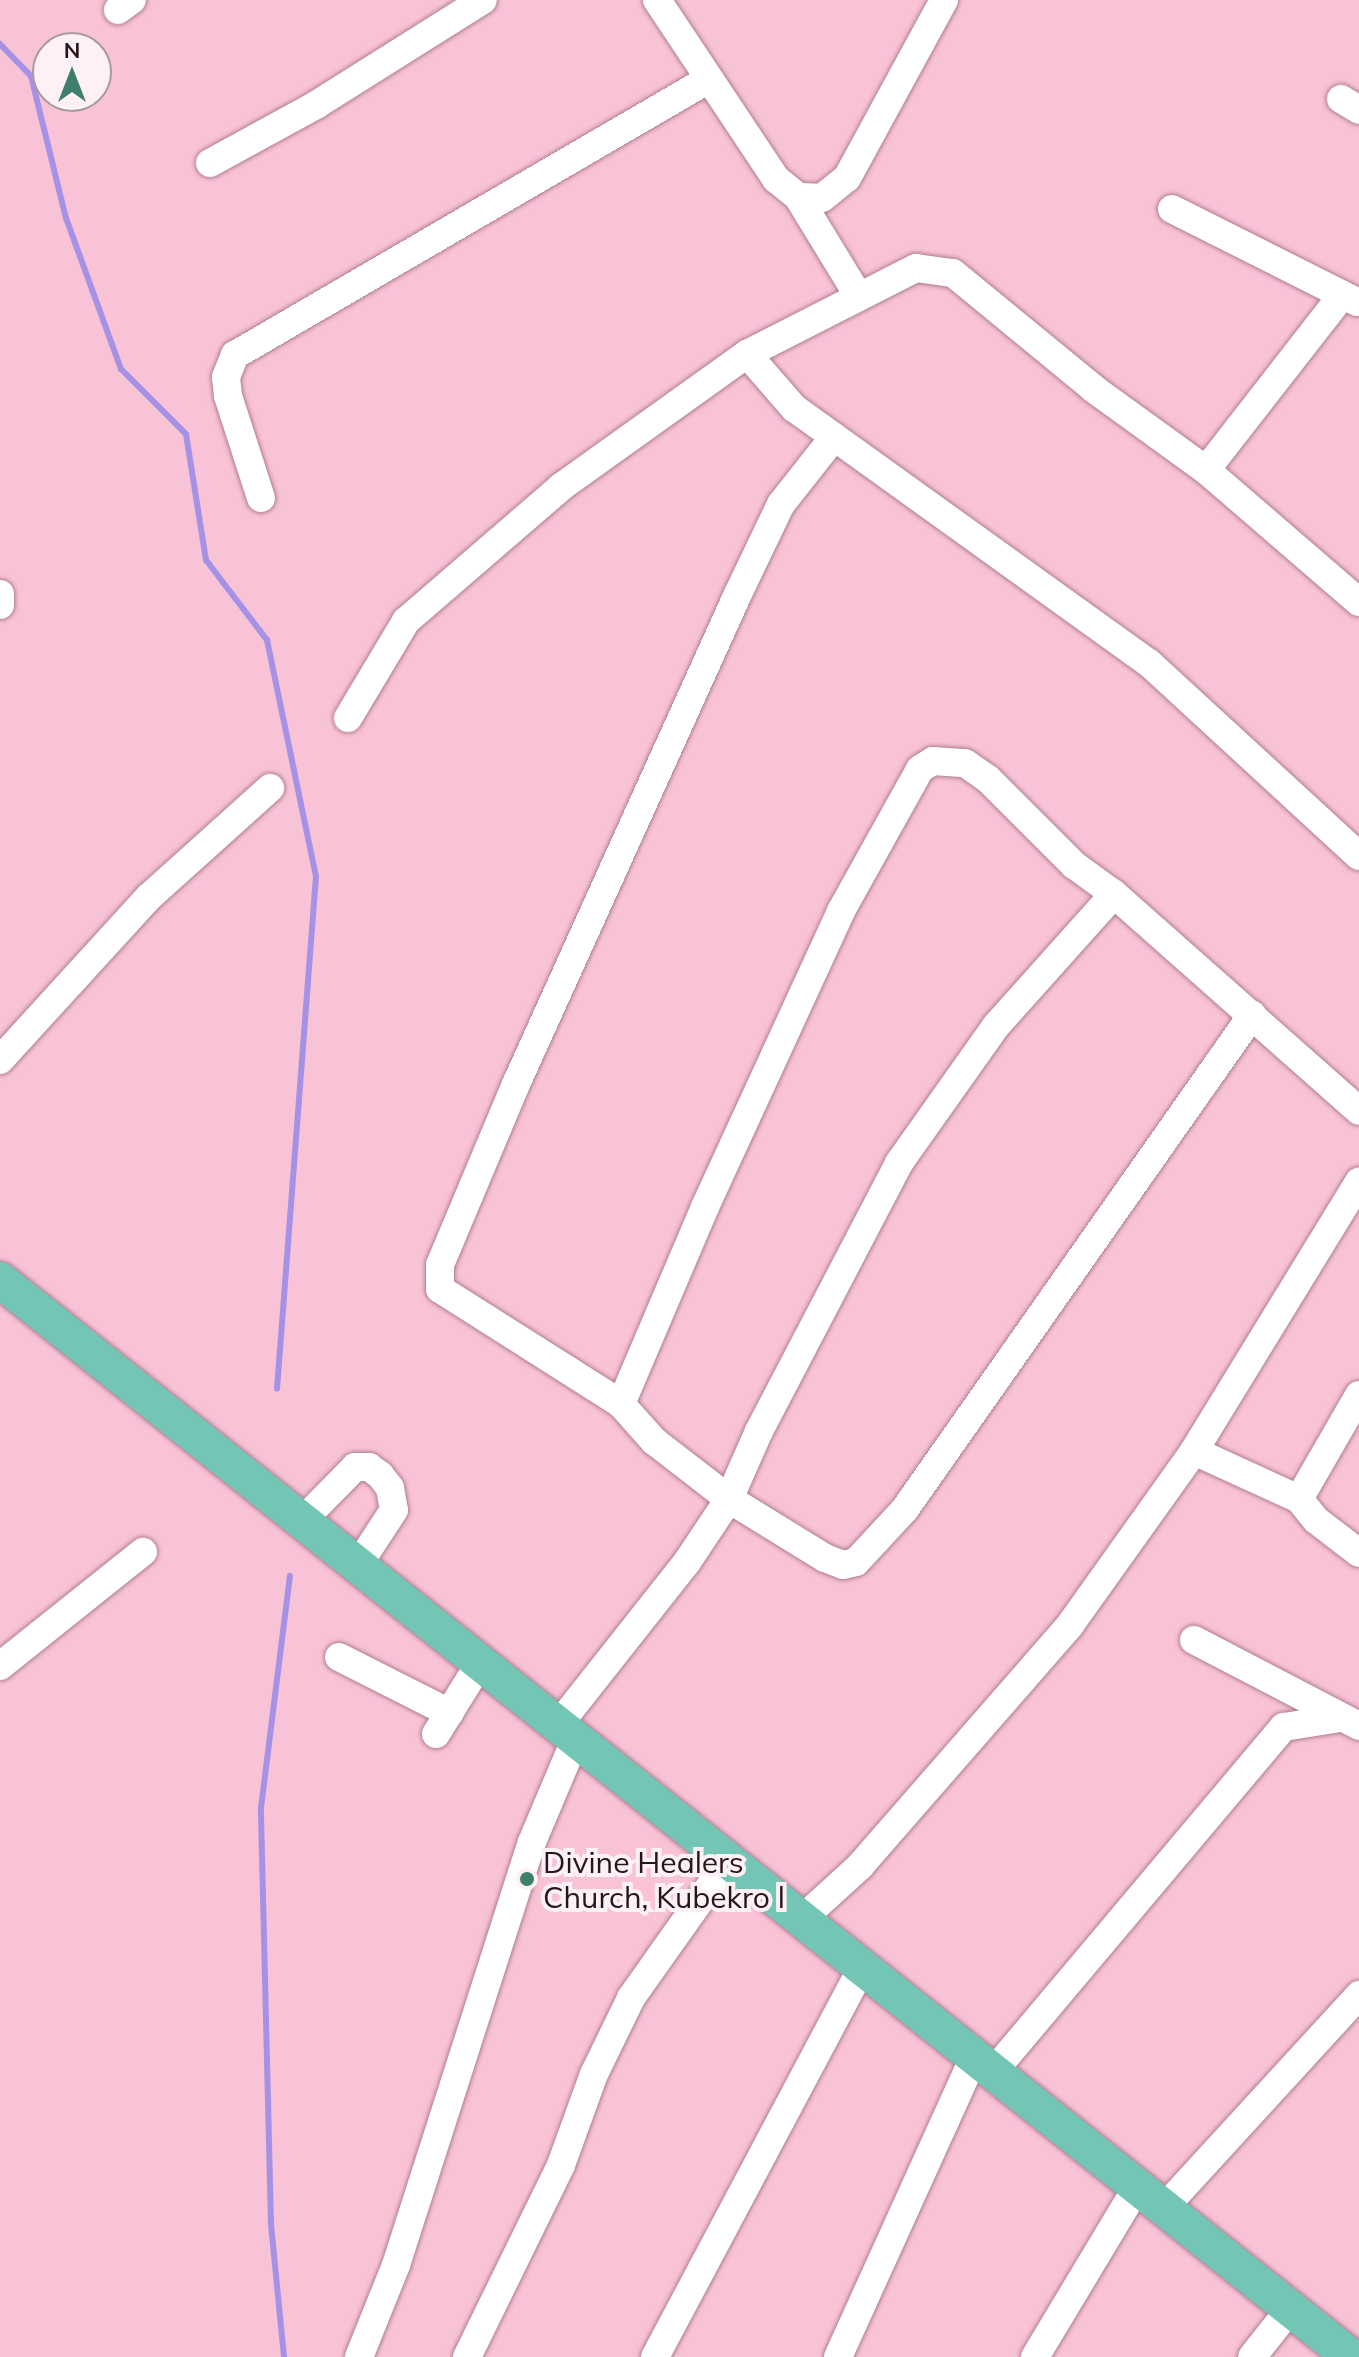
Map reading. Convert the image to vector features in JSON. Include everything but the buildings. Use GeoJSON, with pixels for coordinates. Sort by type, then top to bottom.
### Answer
{"type":"FeatureCollection","features":[{"type":"Feature","properties":{"kind":"main road"},"geometry":{"type":"LineString","coordinates":[[0,1280],[1290,2309],[1351,2348]]}},
{"type":"Feature","properties":{"kind":"street"},"geometry":{"type":"LineString","coordinates":[[210,163],[329,98],[483,0]]}},
{"type":"Feature","properties":{"kind":"street"},"geometry":{"type":"LineString","coordinates":[[657,0],[776,179],[798,197],[859,297]]}},
{"type":"Feature","properties":{"kind":"street"},"geometry":{"type":"LineString","coordinates":[[798,197],[822,198],[847,178],[944,0]]}},
{"type":"Feature","properties":{"kind":"street"},"geometry":{"type":"LineString","coordinates":[[261,498],[228,396],[226,377],[235,355],[709,79]]}},
{"type":"Feature","properties":{"kind":"street"},"geometry":{"type":"LineString","coordinates":[[1172,209],[1350,299],[1206,470]]}},
{"type":"Feature","properties":{"kind":"street"},"geometry":{"type":"LineString","coordinates":[[348,718],[406,621],[561,487],[747,354],[916,268],[953,273],[1094,389],[1206,470],[1359,602]]}},
{"type":"Feature","properties":{"kind":"street"},"geometry":{"type":"LineString","coordinates":[[747,354],[794,408],[1071,611],[1121,640],[1229,732],[1300,806],[1359,856]]}},
{"type":"Feature","properties":{"kind":"street"},"geometry":{"type":"LineString","coordinates":[[834,437],[781,504],[737,596],[516,1084],[440,1265],[440,1289],[450,1300],[621,1404],[654,1441],[729,1499],[843,1565],[865,1557],[966,1425],[1107,1215],[1252,1015]]}},
{"type":"Feature","properties":{"kind":"street"},"geometry":{"type":"LineString","coordinates":[[0,594],[0,605]]}},
{"type":"Feature","properties":{"kind":"street"},"geometry":{"type":"LineString","coordinates":[[621,1404],[705,1207],[841,911],[920,769],[945,758],[965,763],[988,779],[1074,865],[1114,894],[1359,1111]]}},
{"type":"Feature","properties":{"kind":"street"},"geometry":{"type":"LineString","coordinates":[[0,1060],[149,897],[270,788]]}},
{"type":"Feature","properties":{"kind":"street"},"geometry":{"type":"LineString","coordinates":[[359,2357],[396,2265],[567,1731],[729,1499],[759,1431],[899,1163],[996,1026],[1114,894]]}},
{"type":"Feature","properties":{"kind":"street"},"geometry":{"type":"LineString","coordinates":[[802,1919],[860,1866],[1070,1625],[1194,1451],[1359,1182]]}},
{"type":"Feature","properties":{"kind":"street"},"geometry":{"type":"LineString","coordinates":[[1299,1499],[1359,1395]]}},
{"type":"Feature","properties":{"kind":"street"},"geometry":{"type":"LineString","coordinates":[[1194,1451],[1299,1499],[1316,1520],[1359,1553]]}},
{"type":"Feature","properties":{"kind":"street"},"geometry":{"type":"LineString","coordinates":[[303,1520],[355,1467],[369,1467],[380,1475],[390,1488],[394,1510],[358,1565]]}},
{"type":"Feature","properties":{"kind":"street"},"geometry":{"type":"LineString","coordinates":[[0,1666],[143,1552]]}},
{"type":"Feature","properties":{"kind":"street"},"geometry":{"type":"LineString","coordinates":[[1194,1640],[1289,1693],[1349,1722]]}},
{"type":"Feature","properties":{"kind":"street"},"geometry":{"type":"LineString","coordinates":[[339,1657],[443,1724],[480,1663]]}},
{"type":"Feature","properties":{"kind":"street"},"geometry":{"type":"LineString","coordinates":[[838,2357],[984,2065],[1284,1727],[1289,1693]]}},
{"type":"Feature","properties":{"kind":"street"},"geometry":{"type":"LineString","coordinates":[[1284,1727],[1349,1722]]}},
{"type":"Feature","properties":{"kind":"street"},"geometry":{"type":"LineString","coordinates":[[467,2357],[561,2165],[594,2074],[631,1998],[728,1861]]}},
{"type":"Feature","properties":{"kind":"street"},"geometry":{"type":"LineString","coordinates":[[655,2357],[862,1968]]}},
{"type":"Feature","properties":{"kind":"street"},"geometry":{"type":"LineString","coordinates":[[1035,2357],[1150,2198],[1359,1995]]}},
{"type":"Feature","properties":{"kind":"street"},"geometry":{"type":"LineString","coordinates":[[1252,2357],[1290,2309]]}},
{"type":"Feature","properties":{"kind":"waterway"},"geometry":{"type":"LineString","coordinates":[[0,44],[31,76],[66,218],[121,369],[186,434],[206,560],[267,640],[316,876],[277,1389]]}},
{"type":"Feature","properties":{"kind":"waterway"},"geometry":{"type":"LineString","coordinates":[[284,2357],[271,2224],[261,1808],[290,1576]]}},
{"type":"Feature","properties":{"kind":"place","name":"Divine Healers Church, Kubekro l"},"geometry":{"type":"Point","coordinates":[527,1879]}}]}
